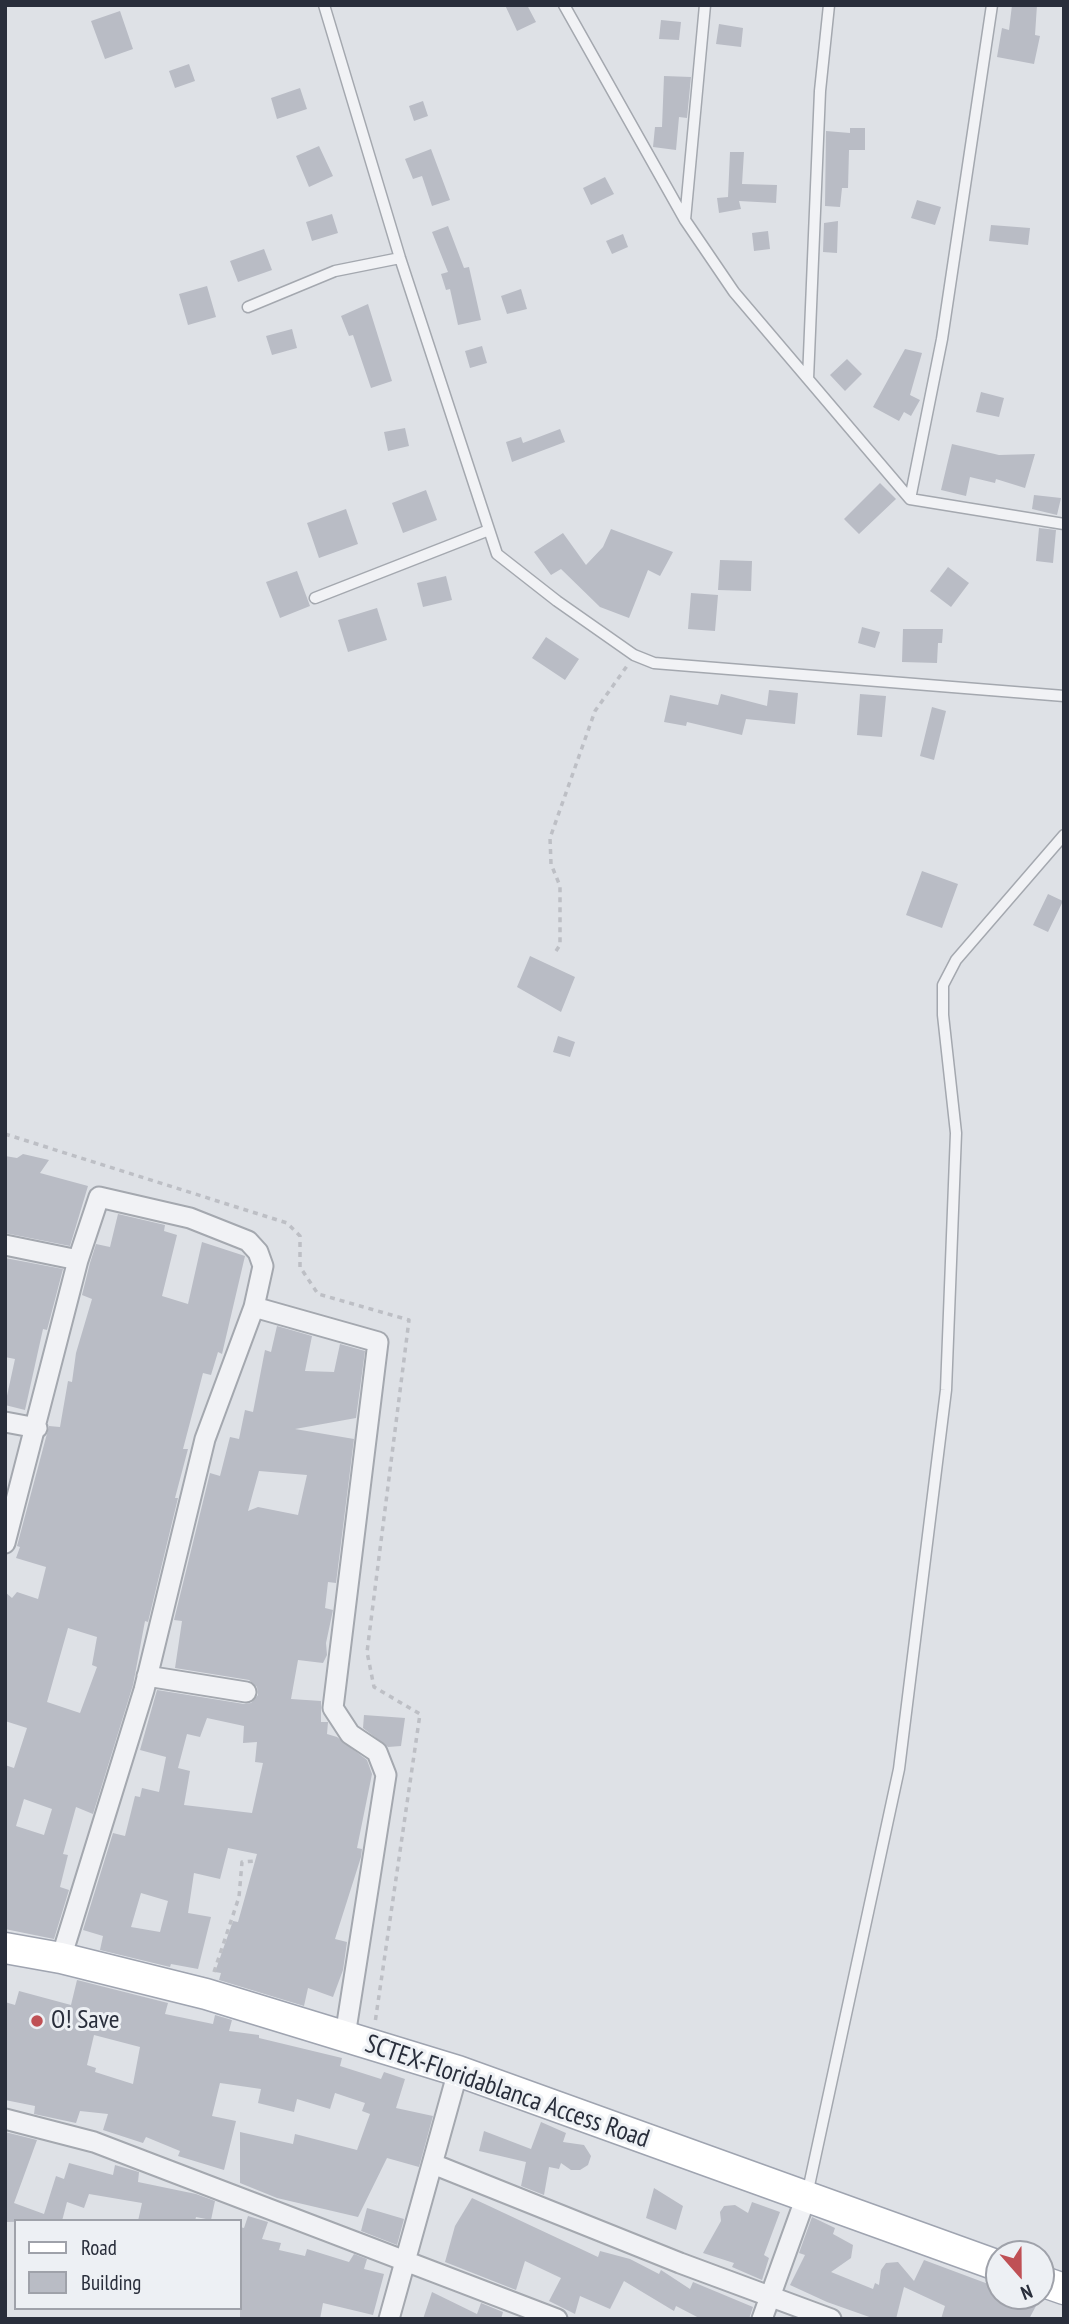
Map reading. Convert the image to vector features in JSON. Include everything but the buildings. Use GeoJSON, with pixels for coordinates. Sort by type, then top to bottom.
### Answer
{"type":"FeatureCollection","features":[{"type":"Feature","properties":{"kind":"main road","name":"SCTEX-Floridablanca Access Road"},"geometry":{"type":"LineString","coordinates":[[5,1948],[61,1958],[206,1994],[458,2071],[985,2261]]}},
{"type":"Feature","properties":{"kind":"street"},"geometry":{"type":"LineString","coordinates":[[5,1543],[37,1428],[78,1260],[99,1197],[190,1218],[248,1241],[258,1252],[262,1266],[254,1307],[205,1439],[147,1676],[61,1958]]}},
{"type":"Feature","properties":{"kind":"street"},"geometry":{"type":"LineString","coordinates":[[5,1245],[78,1260]]}},
{"type":"Feature","properties":{"kind":"street"},"geometry":{"type":"LineString","coordinates":[[254,1307],[378,1342],[333,1708],[351,1734],[377,1752],[386,1775],[359,2041]]}},
{"type":"Feature","properties":{"kind":"street"},"geometry":{"type":"LineString","coordinates":[[5,1422],[37,1428]]}},
{"type":"Feature","properties":{"kind":"street"},"geometry":{"type":"LineString","coordinates":[[147,1676],[246,1692]]}},
{"type":"Feature","properties":{"kind":"street"},"geometry":{"type":"LineString","coordinates":[[389,2319],[402,2262],[433,2164],[458,2071]]}},
{"type":"Feature","properties":{"kind":"street"},"geometry":{"type":"LineString","coordinates":[[5,2119],[94,2142],[402,2262],[557,2319]]}},
{"type":"Feature","properties":{"kind":"street"},"geometry":{"type":"LineString","coordinates":[[433,2164],[831,2319]]}},
{"type":"Feature","properties":{"kind":"street"},"geometry":{"type":"LineString","coordinates":[[762,2319],[806,2197]]}},
{"type":"Feature","properties":{"kind":"lane"},"geometry":{"type":"LineString","coordinates":[[324,5],[400,258],[497,554],[634,656],[654,663],[1064,696]]}},
{"type":"Feature","properties":{"kind":"lane"},"geometry":{"type":"LineString","coordinates":[[564,5],[685,220],[734,292],[910,499],[1064,524]]}},
{"type":"Feature","properties":{"kind":"lane"},"geometry":{"type":"LineString","coordinates":[[685,220],[705,5]]}},
{"type":"Feature","properties":{"kind":"lane"},"geometry":{"type":"LineString","coordinates":[[808,379],[821,92],[829,5]]}},
{"type":"Feature","properties":{"kind":"lane"},"geometry":{"type":"LineString","coordinates":[[910,499],[942,339],[992,5]]}},
{"type":"Feature","properties":{"kind":"lane"},"geometry":{"type":"LineString","coordinates":[[248,307],[335,271],[400,258]]}},
{"type":"Feature","properties":{"kind":"lane"},"geometry":{"type":"LineString","coordinates":[[315,598],[489,530]]}},
{"type":"Feature","properties":{"kind":"lane"},"geometry":{"type":"LineString","coordinates":[[806,2197],[809,2172],[825,2117],[899,1769],[946,1390],[956,1133],[943,1015],[943,985],[956,960],[1064,835]]}},
{"type":"Feature","properties":{"kind":"path"},"geometry":{"type":"LineString","coordinates":[[556,951],[560,946],[560,886],[551,864],[551,838],[595,711],[634,656]]}},
{"type":"Feature","properties":{"kind":"path"},"geometry":{"type":"LineString","coordinates":[[5,1134],[287,1223],[300,1236],[300,1267],[318,1294],[409,1320],[367,1652],[374,1687],[420,1714],[359,2041]]}},
{"type":"Feature","properties":{"kind":"path"},"geometry":{"type":"LineString","coordinates":[[206,1994],[239,1897],[242,1862],[255,1861]]}},
{"type":"Feature","properties":{"kind":"place","name":"O! Save"},"geometry":{"type":"Point","coordinates":[37,2021]}}]}
